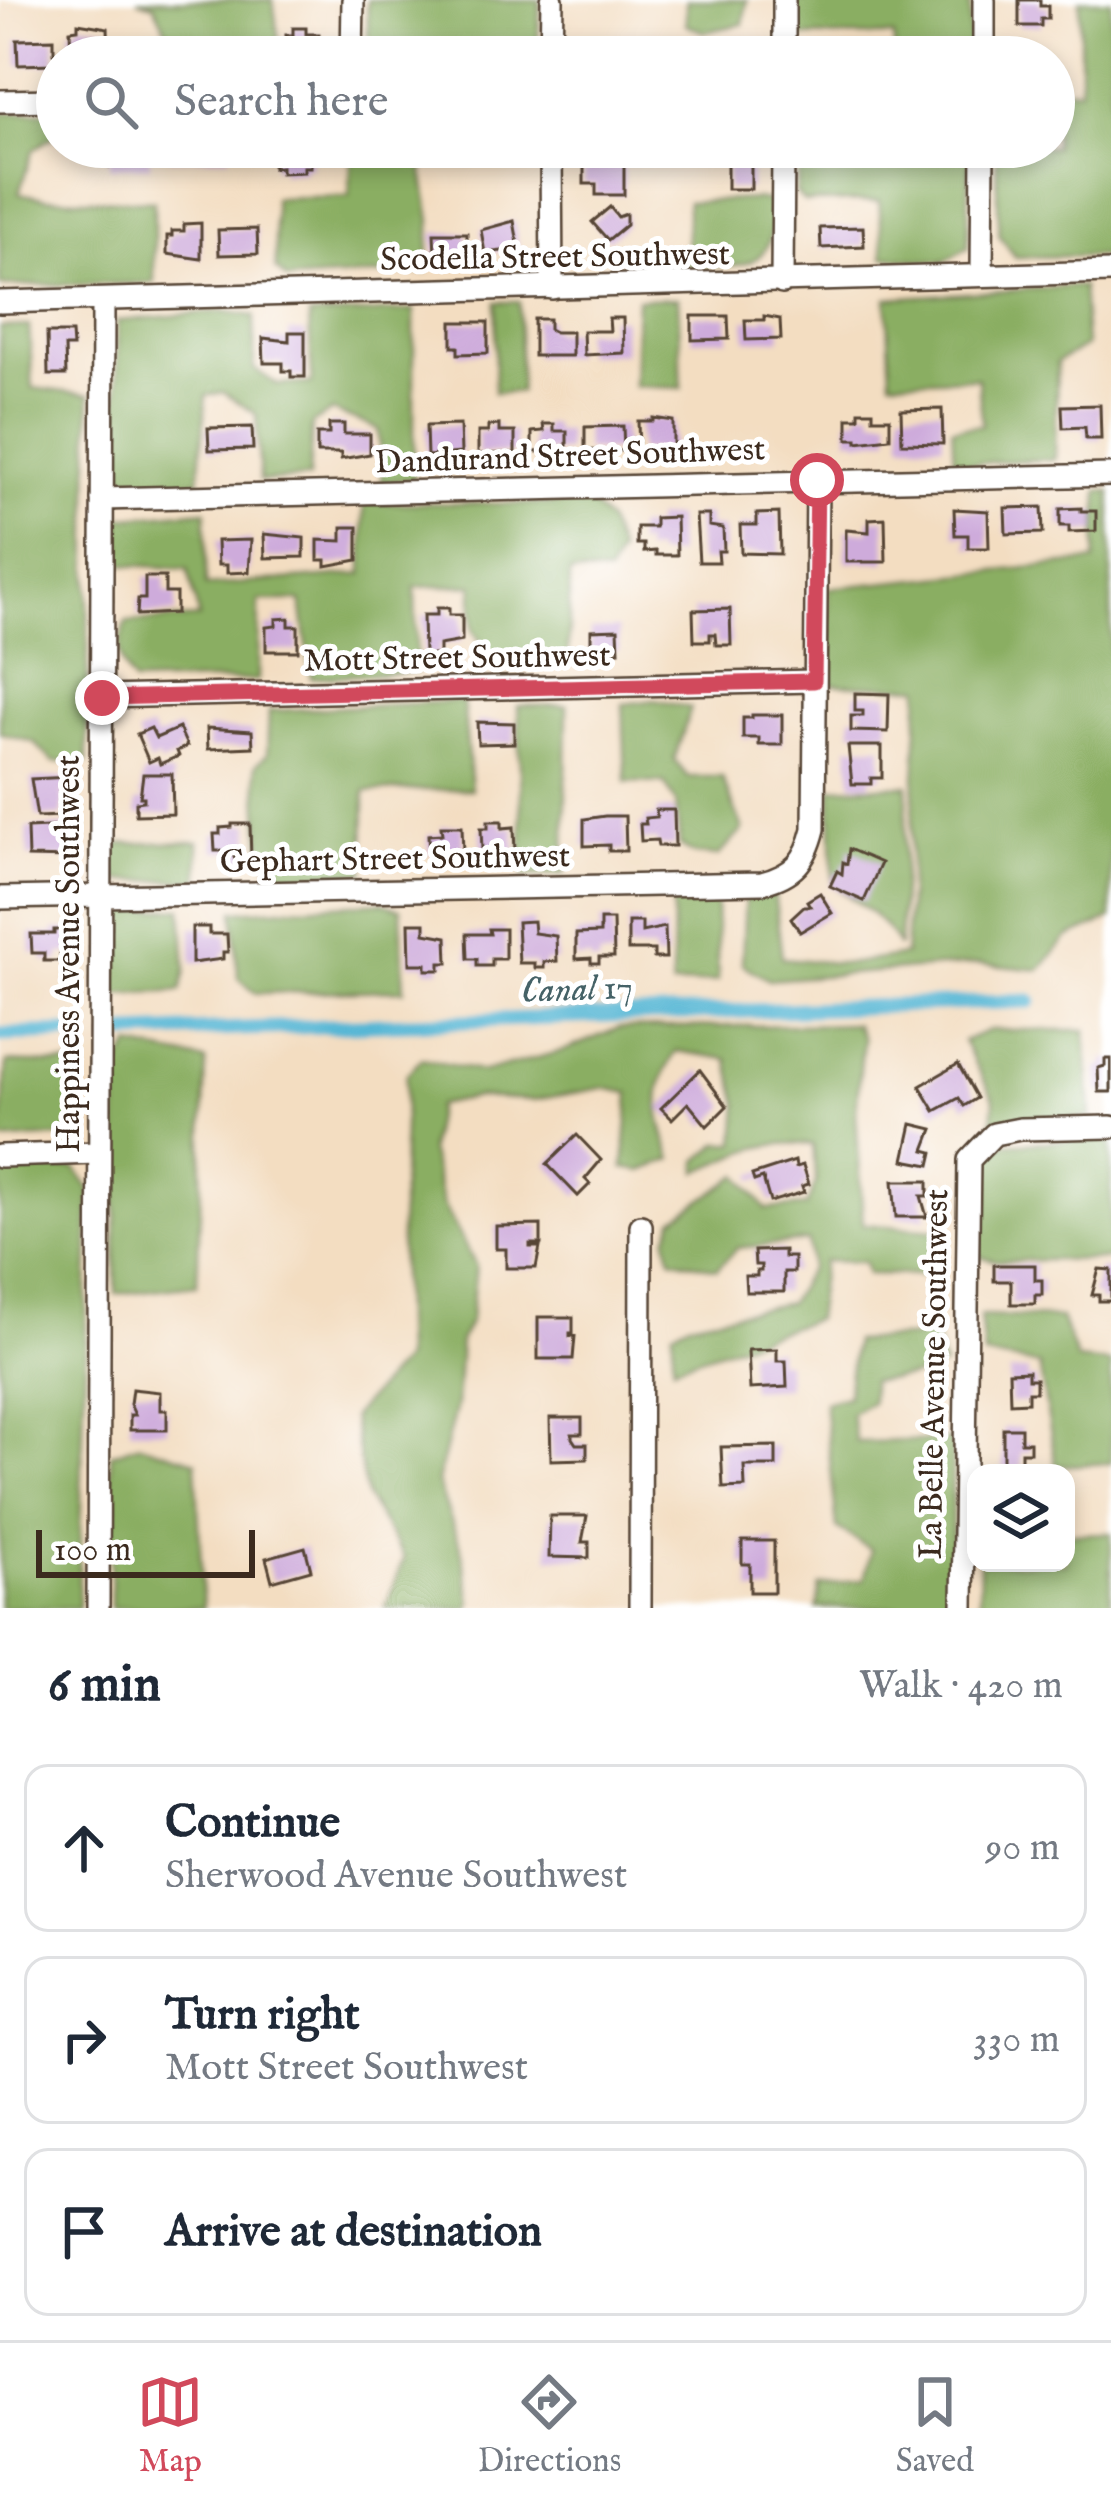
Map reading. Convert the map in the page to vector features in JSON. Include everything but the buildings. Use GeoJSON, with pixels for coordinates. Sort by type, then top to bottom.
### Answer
{"type":"FeatureCollection","features":[{"type":"Feature","properties":{"kind":"street"},"geometry":{"type":"LineString","coordinates":[[352,36],[353,0]]}},
{"type":"Feature","properties":{"kind":"street"},"geometry":{"type":"LineString","coordinates":[[551,36],[552,0]]}},
{"type":"Feature","properties":{"kind":"street"},"geometry":{"type":"LineString","coordinates":[[784,0],[784,36]]}},
{"type":"Feature","properties":{"kind":"street"},"geometry":{"type":"LineString","coordinates":[[984,0],[984,36]]}},
{"type":"Feature","properties":{"kind":"street"},"geometry":{"type":"LineString","coordinates":[[0,101],[36,100]]}},
{"type":"Feature","properties":{"kind":"street"},"geometry":{"type":"LineString","coordinates":[[551,168],[552,288]]}},
{"type":"Feature","properties":{"kind":"street"},"geometry":{"type":"LineString","coordinates":[[782,283],[783,168]]}},
{"type":"Feature","properties":{"kind":"street"},"geometry":{"type":"LineString","coordinates":[[982,274],[983,168]]}},
{"type":"Feature","properties":{"kind":"street","name":"Scodella Street Southwest"},"geometry":{"type":"LineString","coordinates":[[0,302],[1111,272]]}},
{"type":"Feature","properties":{"kind":"street","name":"Happiness Avenue Southwest"},"geometry":{"type":"LineString","coordinates":[[98,1608],[103,300]]}},
{"type":"Feature","properties":{"kind":"street","name":"Dandurand Street Southwest"},"geometry":{"type":"LineString","coordinates":[[102,499],[1111,475]]}},
{"type":"Feature","properties":{"kind":"street"},"geometry":{"type":"LineString","coordinates":[[814,681],[817,480]]}},
{"type":"Feature","properties":{"kind":"street","name":"Mott Street Southwest"},"geometry":{"type":"LineString","coordinates":[[102,698],[814,681]]}},
{"type":"Feature","properties":{"kind":"street","name":"Gephart Street Southwest"},"geometry":{"type":"LineString","coordinates":[[0,898],[762,883],[789,873],[808,852],[814,829],[814,681]]}},
{"type":"Feature","properties":{"kind":"street","name":"La Belle Avenue Southwest"},"geometry":{"type":"LineString","coordinates":[[963,1608],[969,1160],[994,1134],[1111,1127]]}},
{"type":"Feature","properties":{"kind":"street"},"geometry":{"type":"LineString","coordinates":[[0,1156],[99,1153]]}},
{"type":"Feature","properties":{"kind":"street"},"geometry":{"type":"LineString","coordinates":[[640,1608],[641,1226]]}},
{"type":"Feature","properties":{"kind":"green space"},"geometry":{"type":"Polygon","coordinates":[[[137,0],[273,0],[278,36],[165,36],[154,5],[137,0]]]}},
{"type":"Feature","properties":{"kind":"green space"},"geometry":{"type":"Polygon","coordinates":[[[367,0],[540,0],[538,36],[368,36],[367,0]]]}},
{"type":"Feature","properties":{"kind":"green space"},"geometry":{"type":"Polygon","coordinates":[[[686,0],[747,0],[743,24],[705,32],[686,25],[686,0]]]}},
{"type":"Feature","properties":{"kind":"green space"},"geometry":{"type":"Polygon","coordinates":[[[795,0],[970,0],[970,36],[800,36],[795,0]]]}},
{"type":"Feature","properties":{"kind":"green space"},"geometry":{"type":"Polygon","coordinates":[[[1080,0],[1111,0],[1111,256],[1015,257],[999,235],[997,168],[1075,168],[1075,89],[1080,89],[1080,0]]]}},
{"type":"Feature","properties":{"kind":"green space"},"geometry":{"type":"Polygon","coordinates":[[[36,112],[36,148],[19,193],[154,201],[154,283],[0,286],[0,113],[36,112]]]}},
{"type":"Feature","properties":{"kind":"green space"},"geometry":{"type":"Polygon","coordinates":[[[351,168],[423,168],[431,220],[427,272],[287,280],[276,269],[274,198],[349,196],[351,168]]]}},
{"type":"Feature","properties":{"kind":"green space"},"geometry":{"type":"Polygon","coordinates":[[[799,168],[969,168],[968,248],[943,262],[884,257],[879,201],[804,202],[796,193],[799,168]]]}},
{"type":"Feature","properties":{"kind":"green space"},"geometry":{"type":"Polygon","coordinates":[[[687,202],[774,202],[769,242],[762,253],[740,264],[687,267],[687,202]]]}},
{"type":"Feature","properties":{"kind":"green space"},"geometry":{"type":"Polygon","coordinates":[[[1082,286],[1086,346],[1057,362],[1055,459],[954,464],[952,428],[982,425],[978,378],[891,380],[887,298],[1082,286]]]}},
{"type":"Feature","properties":{"kind":"green space"},"geometry":{"type":"Polygon","coordinates":[[[678,298],[682,388],[634,386],[637,299],[678,298]]]}},
{"type":"Feature","properties":{"kind":"green space"},"geometry":{"type":"Polygon","coordinates":[[[496,302],[519,302],[520,392],[494,393],[496,302]]]}},
{"type":"Feature","properties":{"kind":"green space"},"geometry":{"type":"Polygon","coordinates":[[[414,310],[414,479],[382,482],[378,429],[332,411],[312,424],[309,478],[260,481],[256,414],[223,392],[206,396],[199,481],[135,486],[118,470],[117,321],[224,311],[254,316],[254,369],[278,385],[312,383],[309,316],[414,310]]]}},
{"type":"Feature","properties":{"kind":"green space"},"geometry":{"type":"Polygon","coordinates":[[[29,326],[33,388],[90,395],[87,762],[53,762],[34,742],[0,733],[0,327],[29,326]]]}},
{"type":"Feature","properties":{"kind":"green space"},"geometry":{"type":"Polygon","coordinates":[[[1099,491],[1111,491],[1111,919],[1067,938],[1040,970],[981,964],[769,980],[742,964],[745,895],[774,892],[782,958],[848,964],[905,955],[920,687],[831,684],[828,588],[1095,561],[1099,491]]]}},
{"type":"Feature","properties":{"kind":"green space"},"geometry":{"type":"Polygon","coordinates":[[[364,503],[590,504],[607,521],[619,553],[608,574],[570,573],[568,664],[496,666],[473,630],[473,585],[415,587],[417,672],[311,678],[301,601],[259,601],[258,680],[133,683],[120,653],[127,622],[199,618],[188,569],[121,564],[113,542],[118,518],[206,510],[206,586],[363,574],[364,503]]]}},
{"type":"Feature","properties":{"kind":"green space"},"geometry":{"type":"Polygon","coordinates":[[[655,700],[691,708],[674,760],[688,777],[722,777],[743,830],[718,856],[695,854],[680,846],[676,802],[664,783],[626,782],[623,704],[655,700]]]}},
{"type":"Feature","properties":{"kind":"green space"},"geometry":{"type":"Polygon","coordinates":[[[463,701],[471,789],[365,791],[364,873],[278,876],[262,856],[256,765],[267,754],[269,711],[463,701]]]}},
{"type":"Feature","properties":{"kind":"green space"},"geometry":{"type":"Polygon","coordinates":[[[567,705],[565,874],[523,876],[518,706],[567,705]]]}},
{"type":"Feature","properties":{"kind":"green space"},"geometry":{"type":"Polygon","coordinates":[[[908,785],[899,947],[879,920],[833,885],[831,788],[908,785]]]}},
{"type":"Feature","properties":{"kind":"green space"},"geometry":{"type":"Polygon","coordinates":[[[199,842],[199,880],[119,881],[113,872],[113,844],[199,842]]]}},
{"type":"Feature","properties":{"kind":"green space"},"geometry":{"type":"Polygon","coordinates":[[[716,895],[718,981],[672,986],[673,896],[716,895]]]}},
{"type":"Feature","properties":{"kind":"green space"},"geometry":{"type":"Polygon","coordinates":[[[382,902],[401,909],[404,990],[255,993],[238,977],[234,911],[382,902]]]}},
{"type":"Feature","properties":{"kind":"green space"},"geometry":{"type":"Polygon","coordinates":[[[182,908],[186,970],[181,991],[114,995],[111,924],[123,911],[182,908]]]}},
{"type":"Feature","properties":{"kind":"green space"},"geometry":{"type":"Polygon","coordinates":[[[855,1024],[863,1039],[856,1111],[863,1224],[948,1231],[937,1275],[867,1274],[864,1262],[823,1261],[815,1319],[673,1366],[673,1331],[689,1322],[789,1303],[810,1268],[808,1241],[737,1248],[717,1269],[671,1258],[667,1238],[674,1219],[739,1175],[766,1209],[806,1206],[816,1183],[813,1145],[767,1146],[698,1172],[698,1161],[719,1143],[736,1143],[739,1104],[728,1059],[677,1051],[663,1078],[659,1104],[673,1159],[643,1171],[624,1168],[630,1093],[603,1088],[533,1100],[477,1097],[437,1105],[429,1150],[443,1205],[476,1266],[470,1320],[460,1341],[456,1405],[437,1482],[461,1548],[471,1602],[469,1608],[385,1608],[404,1558],[366,1497],[352,1417],[403,1360],[400,1228],[406,1075],[422,1059],[483,1072],[563,1051],[619,1028],[855,1024]]]}},
{"type":"Feature","properties":{"kind":"green space"},"geometry":{"type":"Polygon","coordinates":[[[989,1030],[1086,1030],[1091,1117],[992,1124],[994,1099],[963,1041],[989,1030]]]}},
{"type":"Feature","properties":{"kind":"green space"},"geometry":{"type":"Polygon","coordinates":[[[131,1046],[206,1061],[197,1285],[116,1294],[117,1066],[131,1046]]]}},
{"type":"Feature","properties":{"kind":"green space"},"geometry":{"type":"Polygon","coordinates":[[[7,1062],[79,1065],[81,1128],[58,1137],[0,1141],[7,1062]]]}},
{"type":"Feature","properties":{"kind":"green space"},"geometry":{"type":"Polygon","coordinates":[[[1111,1139],[1111,1259],[996,1261],[979,1256],[975,1223],[980,1157],[997,1144],[1111,1139]]]}},
{"type":"Feature","properties":{"kind":"green space"},"geometry":{"type":"Polygon","coordinates":[[[75,1168],[90,1189],[78,1608],[0,1608],[0,1171],[75,1168]]]}},
{"type":"Feature","properties":{"kind":"green space"},"geometry":{"type":"Polygon","coordinates":[[[980,1316],[1061,1318],[1077,1360],[1111,1363],[1111,1463],[1056,1464],[1039,1365],[984,1356],[980,1316]]]}},
{"type":"Feature","properties":{"kind":"green space"},"geometry":{"type":"Polygon","coordinates":[[[935,1336],[944,1366],[912,1377],[871,1381],[871,1402],[851,1413],[856,1442],[952,1440],[952,1608],[817,1608],[820,1586],[864,1579],[871,1550],[837,1528],[824,1402],[847,1396],[854,1341],[935,1336]]]}},
{"type":"Feature","properties":{"kind":"green space"},"geometry":{"type":"Polygon","coordinates":[[[139,1444],[196,1461],[203,1608],[111,1608],[111,1454],[139,1444]]]}},
{"type":"Feature","properties":{"kind":"green space"},"geometry":{"type":"Polygon","coordinates":[[[1111,1533],[1111,1608],[979,1608],[980,1572],[1075,1572],[1075,1534],[1111,1533]]]}},
{"type":"Feature","properties":{"kind":"waterway","name":"Canal 17"},"geometry":{"type":"LineString","coordinates":[[126,1033],[1030,1001]]}},
{"type":"Feature","properties":{"kind":"waterway","name":"Canal 17"},"geometry":{"type":"LineString","coordinates":[[0,1035],[69,1033]]}},
{"type":"Feature","properties":{"kind":"route"},"geometry":{"type":"LineString","coordinates":[[102,698],[814,681],[817,480]]}}]}
